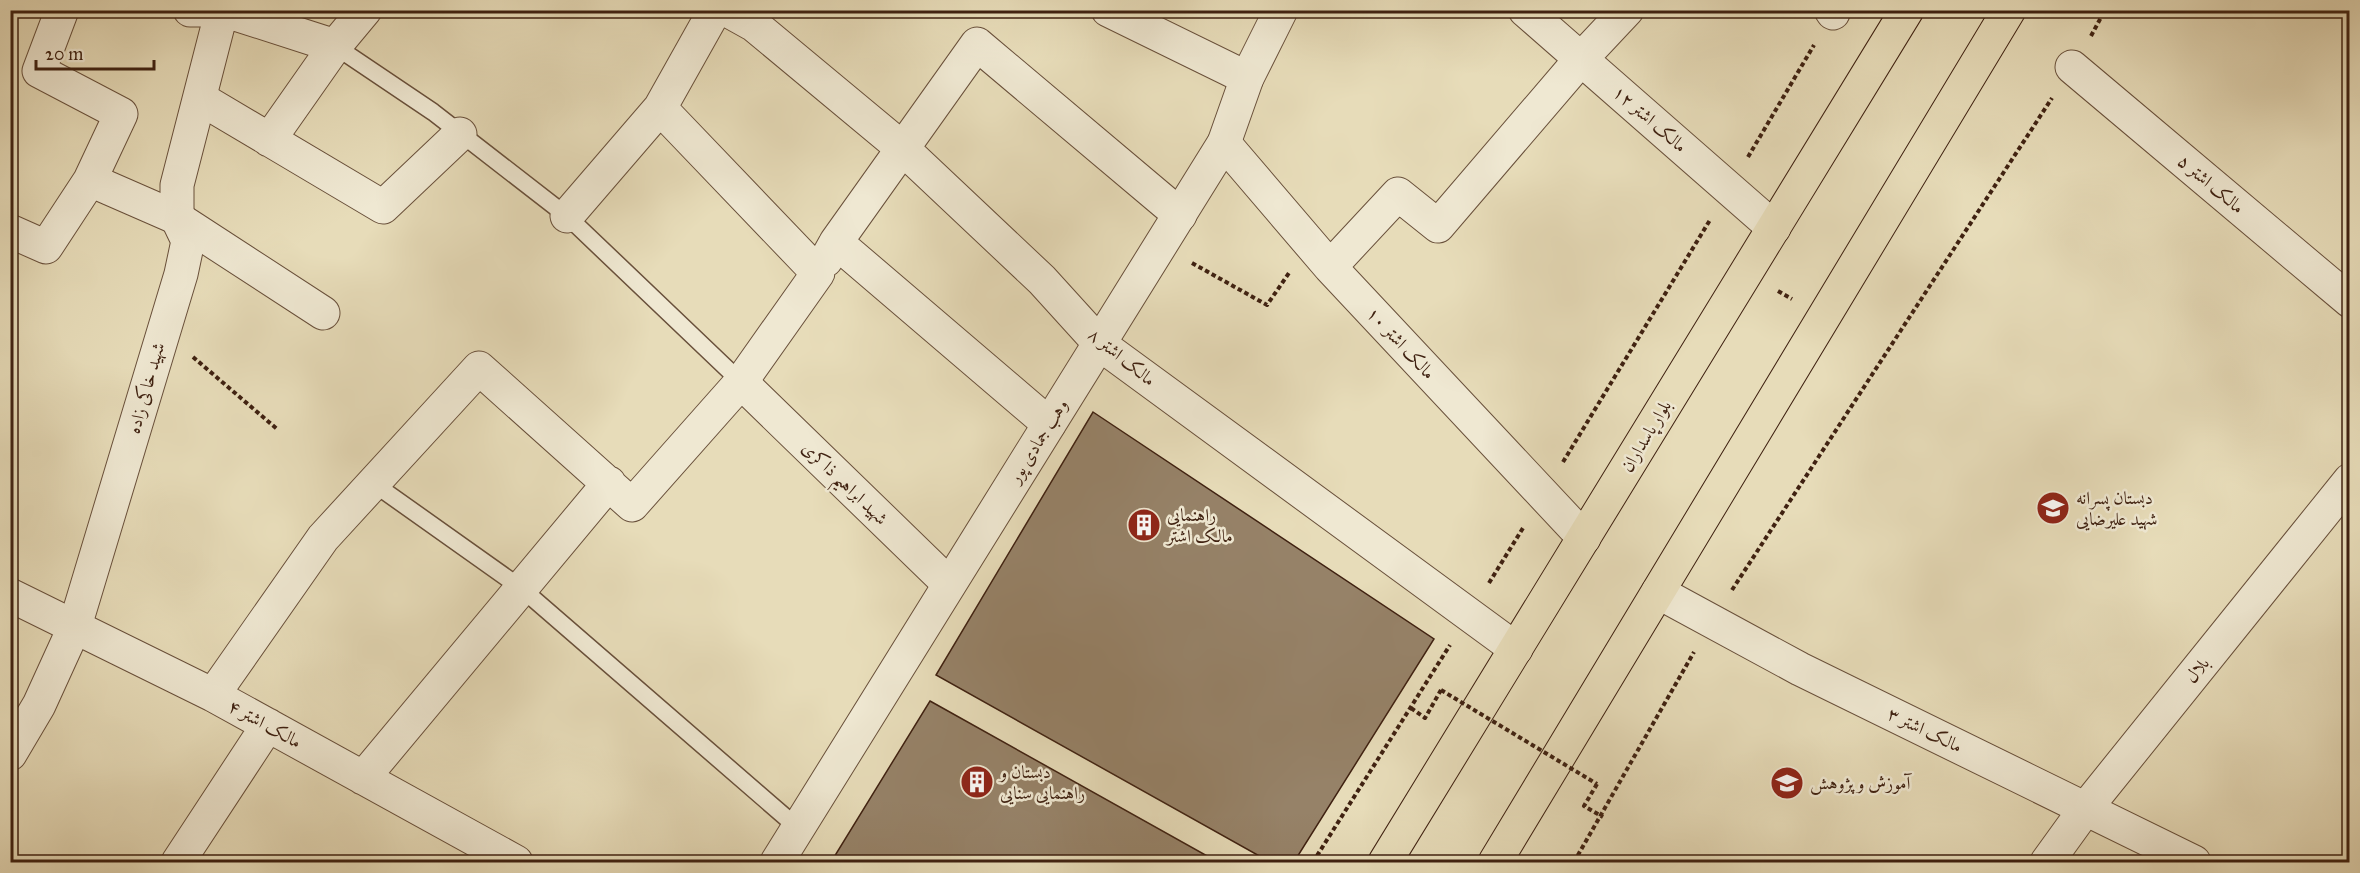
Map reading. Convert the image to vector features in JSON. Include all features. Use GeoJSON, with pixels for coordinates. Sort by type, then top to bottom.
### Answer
{"type":"FeatureCollection","features":[{"type":"Feature","properties":{"kind":"main road","name":"بلوار پاسداران"},"geometry":{"type":"LineString","coordinates":[[1385,862],[1907,10]]}},
{"type":"Feature","properties":{"kind":"main road"},"geometry":{"type":"LineString","coordinates":[[1495,862],[2009,10]]}},
{"type":"Feature","properties":{"kind":"street"},"geometry":{"type":"LineString","coordinates":[[10,231],[46,247],[90,180],[121,114],[39,71],[62,10]]}},
{"type":"Feature","properties":{"kind":"street"},"geometry":{"type":"LineString","coordinates":[[190,10],[217,10]]}},
{"type":"Feature","properties":{"kind":"street"},"geometry":{"type":"LineString","coordinates":[[222,10],[335,46]]}},
{"type":"Feature","properties":{"kind":"street","name":"شهید خاکی زاده"},"geometry":{"type":"LineString","coordinates":[[10,754],[39,705],[75,626],[181,274],[188,241],[177,218],[177,185],[201,99],[222,10]]}},
{"type":"Feature","properties":{"kind":"street"},"geometry":{"type":"LineString","coordinates":[[269,140],[335,46],[365,10]]}},
{"type":"Feature","properties":{"kind":"street"},"geometry":{"type":"LineString","coordinates":[[567,216],[660,108],[715,10]]}},
{"type":"Feature","properties":{"kind":"street"},"geometry":{"type":"LineString","coordinates":[[1108,10],[1247,78]]}},
{"type":"Feature","properties":{"kind":"street","name":"وهب جمادی پور"},"geometry":{"type":"LineString","coordinates":[[777,862],[1049,424],[1101,345],[1224,143],[1247,78],[1281,10]]}},
{"type":"Feature","properties":{"kind":"street","name":"مالک اشتر ۱۲"},"geometry":{"type":"LineString","coordinates":[[1525,10],[1774,228]]}},
{"type":"Feature","properties":{"kind":"street"},"geometry":{"type":"LineString","coordinates":[[1330,267],[1398,194],[1438,226],[1581,59],[1628,10]]}},
{"type":"Feature","properties":{"kind":"street","name":"مالک اشتر ۸"},"geometry":{"type":"LineString","coordinates":[[750,15],[902,148],[1042,280],[1101,345],[1516,649]]}},
{"type":"Feature","properties":{"kind":"street"},"geometry":{"type":"LineString","coordinates":[[213,695],[323,538],[480,368],[632,505],[741,382],[818,273],[836,242],[976,44],[1180,215]]}},
{"type":"Feature","properties":{"kind":"street","name":"مالک اشتر ۵"},"geometry":{"type":"LineString","coordinates":[[2072,67],[2349,301]]}},
{"type":"Feature","properties":{"kind":"street"},"geometry":{"type":"LineString","coordinates":[[201,99],[383,207],[460,134]]}},
{"type":"Feature","properties":{"kind":"street"},"geometry":{"type":"LineString","coordinates":[[660,108],[818,273]]}},
{"type":"Feature","properties":{"kind":"street","name":"مالک اشتر ۱۰"},"geometry":{"type":"LineString","coordinates":[[1224,143],[1330,267],[1584,538]]}},
{"type":"Feature","properties":{"kind":"street"},"geometry":{"type":"LineString","coordinates":[[90,180],[177,218],[323,313]]}},
{"type":"Feature","properties":{"kind":"street"},"geometry":{"type":"LineString","coordinates":[[836,242],[1049,424]]}},
{"type":"Feature","properties":{"kind":"street","name":"شهید ابراهیم ذاکری"},"geometry":{"type":"LineString","coordinates":[[741,382],[949,584]]}},
{"type":"Feature","properties":{"kind":"street","name":"بلال"},"geometry":{"type":"LineString","coordinates":[[2047,862],[2086,808],[2349,480]]}},
{"type":"Feature","properties":{"kind":"street"},"geometry":{"type":"LineString","coordinates":[[363,778],[609,483]]}},
{"type":"Feature","properties":{"kind":"street","name":"مالک اشتر ۳"},"geometry":{"type":"LineString","coordinates":[[1658,592],[1800,669],[2194,862]]}},
{"type":"Feature","properties":{"kind":"street","name":"مالک اشتر ۴"},"geometry":{"type":"LineString","coordinates":[[10,595],[213,695],[516,862]]}},
{"type":"Feature","properties":{"kind":"street"},"geometry":{"type":"LineString","coordinates":[[178,862],[268,725]]}},
{"type":"Feature","properties":{"kind":"lane"},"geometry":{"type":"LineString","coordinates":[[335,46],[433,112],[567,216],[741,382]]}},
{"type":"Feature","properties":{"kind":"lane"},"geometry":{"type":"LineString","coordinates":[[373,483],[522,588],[798,828]]}},
{"type":"Feature","properties":{"kind":"path"},"geometry":{"type":"LineString","coordinates":[[1574,862],[1602,817],[1712,620],[2072,67],[2106,10]]}},
{"type":"Feature","properties":{"kind":"path"},"geometry":{"type":"LineString","coordinates":[[1312,862],[1469,615],[1729,188],[1832,12]]}},
{"type":"Feature","properties":{"kind":"path"},"geometry":{"type":"LineString","coordinates":[[1161,246],[1267,305],[1309,242]]}},
{"type":"Feature","properties":{"kind":"path"},"geometry":{"type":"LineString","coordinates":[[1745,273],[1824,316]]}},
{"type":"Feature","properties":{"kind":"path"},"geometry":{"type":"LineString","coordinates":[[163,330],[277,429]]}},
{"type":"Feature","properties":{"kind":"path"},"geometry":{"type":"LineString","coordinates":[[1411,708],[1425,718],[1442,690],[1597,784],[1584,806],[1602,817]]}},
{"type":"Feature","properties":{"kind":"building","name":"راهنمایی مالک اشتر"},"geometry":{"type":"Polygon","coordinates":[[[1093,412],[1434,639],[1294,862],[1270,862],[936,675],[1093,412]]]}},
{"type":"Feature","properties":{"kind":"building","name":"دبستان و راهنمایی سنایی"},"geometry":{"type":"Polygon","coordinates":[[[930,701],[1218,862],[831,862],[930,701]]]}},
{"type":"Feature","properties":{"kind":"place","name":"دبستان پسرانه شهید علیرضایی"},"geometry":{"type":"Point","coordinates":[2053,508]}},
{"type":"Feature","properties":{"kind":"place","name":"راهنمایی مالک اشتر"},"geometry":{"type":"Point","coordinates":[1144,525]}},
{"type":"Feature","properties":{"kind":"place","name":"دبستان و راهنمایی سنایی"},"geometry":{"type":"Point","coordinates":[977,782]}},
{"type":"Feature","properties":{"kind":"place","name":"آموزش و پژوهش"},"geometry":{"type":"Point","coordinates":[1787,783]}}]}
